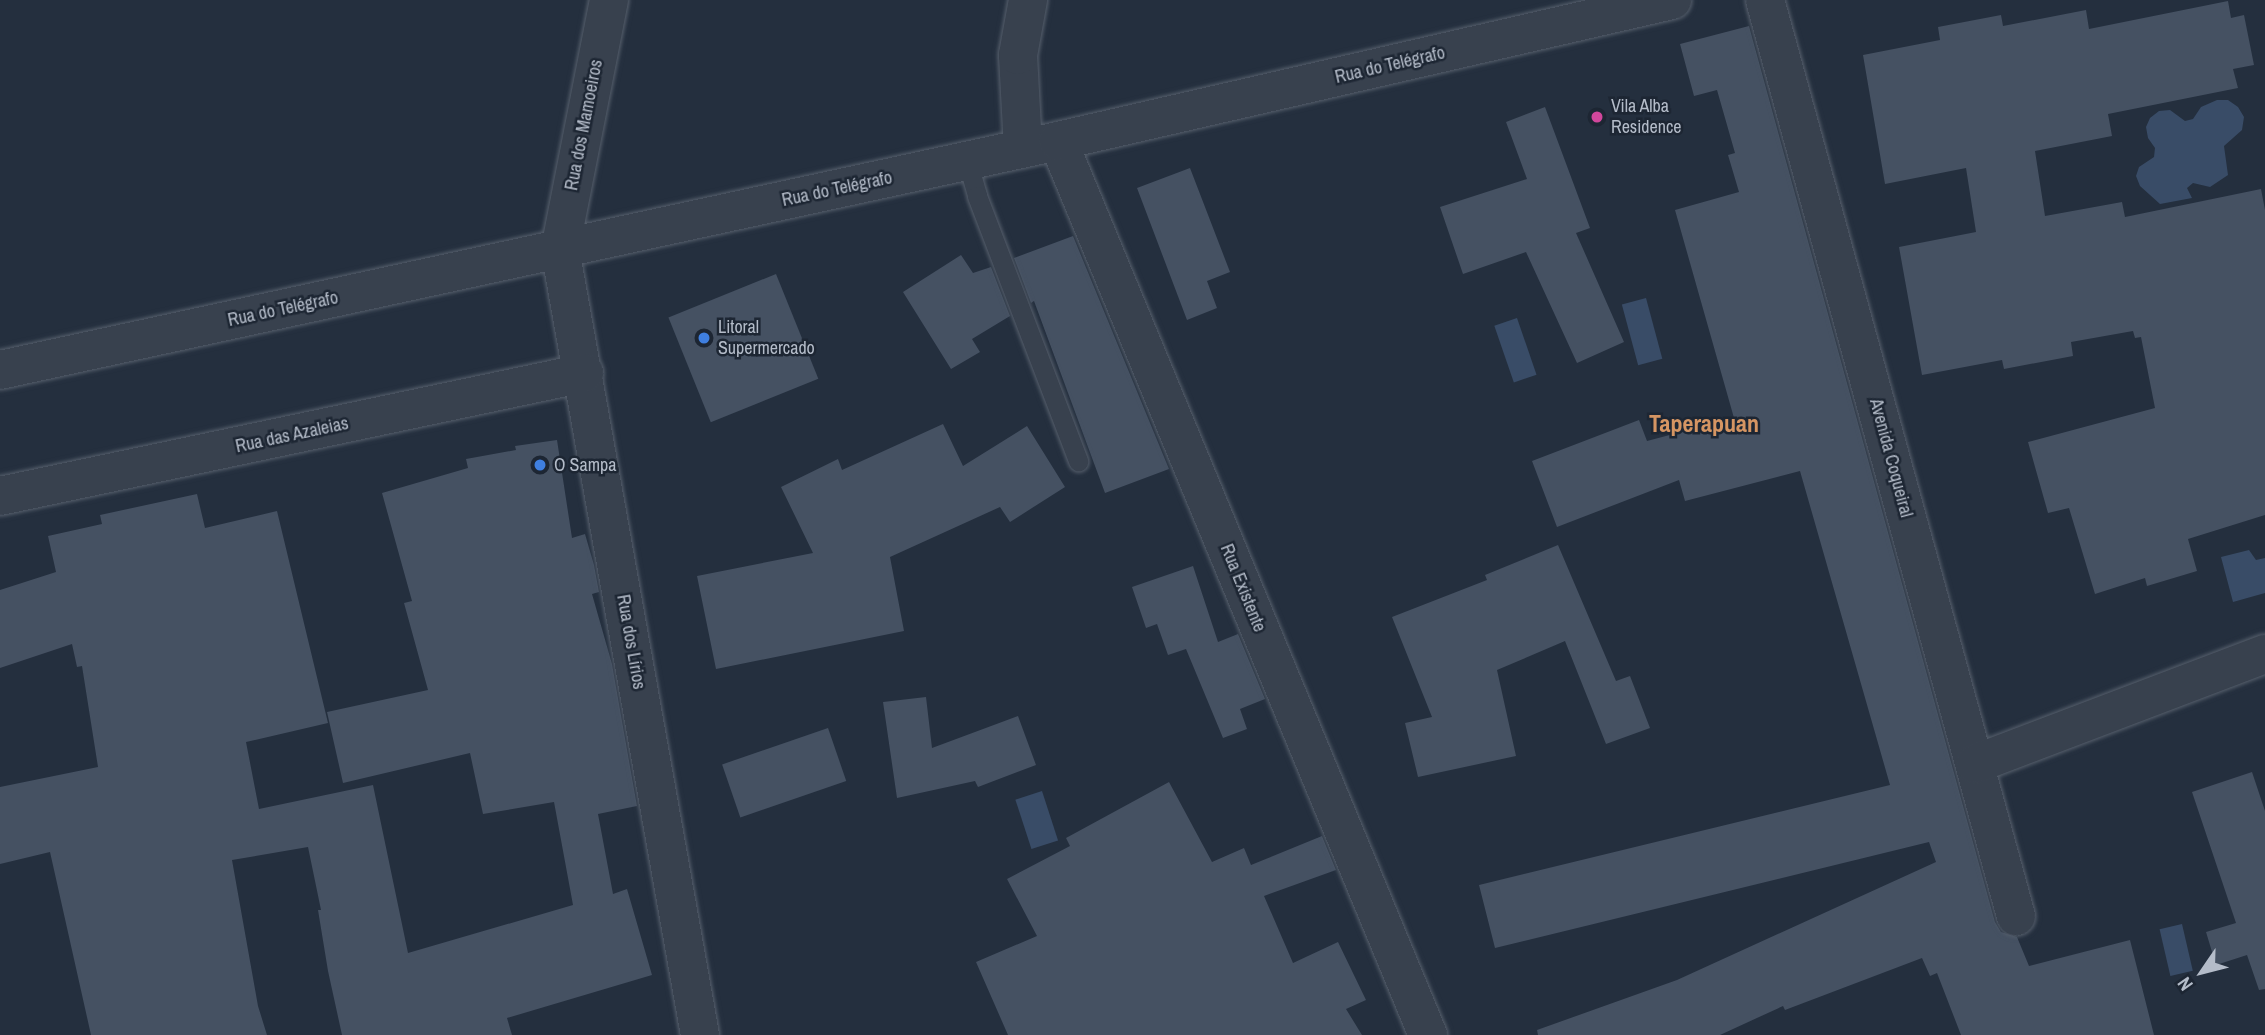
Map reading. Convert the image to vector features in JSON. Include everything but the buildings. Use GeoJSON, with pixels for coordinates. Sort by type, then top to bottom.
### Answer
{"type":"FeatureCollection","features":[{"type":"Feature","properties":{"kind":"street","name":"Rua dos Mamoeiros"},"geometry":{"type":"LineString","coordinates":[[560,250],[609,0]]}},
{"type":"Feature","properties":{"kind":"street","name":"Rua Existente"},"geometry":{"type":"LineString","coordinates":[[1028,0],[1018,55],[1040,145],[1428,1035]]}},
{"type":"Feature","properties":{"kind":"street","name":"Rua do Telégrafo"},"geometry":{"type":"LineString","coordinates":[[0,370],[1040,145],[1672,0]]}},
{"type":"Feature","properties":{"kind":"street","name":"Avenida Coqueiral"},"geometry":{"type":"LineString","coordinates":[[1765,0],[2016,916]]}},
{"type":"Feature","properties":{"kind":"street","name":"Rua dos Lírios"},"geometry":{"type":"LineString","coordinates":[[560,250],[701,1035]]}},
{"type":"Feature","properties":{"kind":"street","name":"Rua das Azaleias"},"geometry":{"type":"LineString","coordinates":[[0,496],[584,373]]}},
{"type":"Feature","properties":{"kind":"street"},"geometry":{"type":"LineString","coordinates":[[1975,764],[2265,654]]}},
{"type":"Feature","properties":{"kind":"lane"},"geometry":{"type":"LineString","coordinates":[[967,160],[977,196],[1078,461]]}},
{"type":"Feature","properties":{"kind":"water"},"geometry":{"type":"Polygon","coordinates":[[[2217,100],[2228,100],[2238,107],[2244,117],[2242,130],[2224,146],[2228,175],[2210,187],[2193,183],[2187,188],[2192,198],[2160,204],[2140,186],[2136,176],[2139,167],[2154,157],[2155,148],[2148,138],[2146,127],[2150,118],[2159,111],[2170,110],[2185,121],[2193,119],[2201,107],[2217,100]]]}},
{"type":"Feature","properties":{"kind":"water"},"geometry":{"type":"Polygon","coordinates":[[[1646,298],[1662,359],[1638,365],[1622,304],[1646,298]]]}},
{"type":"Feature","properties":{"kind":"water"},"geometry":{"type":"Polygon","coordinates":[[[1517,318],[1537,375],[1514,383],[1494,326],[1517,318]]]}},
{"type":"Feature","properties":{"kind":"water"},"geometry":{"type":"Polygon","coordinates":[[[2249,550],[2256,560],[2265,558],[2265,593],[2233,602],[2221,557],[2249,550]]]}},
{"type":"Feature","properties":{"kind":"water"},"geometry":{"type":"Polygon","coordinates":[[[1042,791],[1058,840],[1031,849],[1015,800],[1042,791]]]}},
{"type":"Feature","properties":{"kind":"water"},"geometry":{"type":"Polygon","coordinates":[[[2182,924],[2193,971],[2170,976],[2160,929],[2182,924]]]}},
{"type":"Feature","properties":{"kind":"place","name":"Vila Alba Residence"},"geometry":{"type":"Point","coordinates":[1597,117]}},
{"type":"Feature","properties":{"kind":"place","name":"Litoral Supermercado"},"geometry":{"type":"Point","coordinates":[704,338]}},
{"type":"Feature","properties":{"kind":"place","name":"O Sampa"},"geometry":{"type":"Point","coordinates":[540,465]}},
{"type":"Feature","properties":{"kind":"district","name":"Taperapuan"},"geometry":{"type":"Point","coordinates":[1704,424]}}]}
